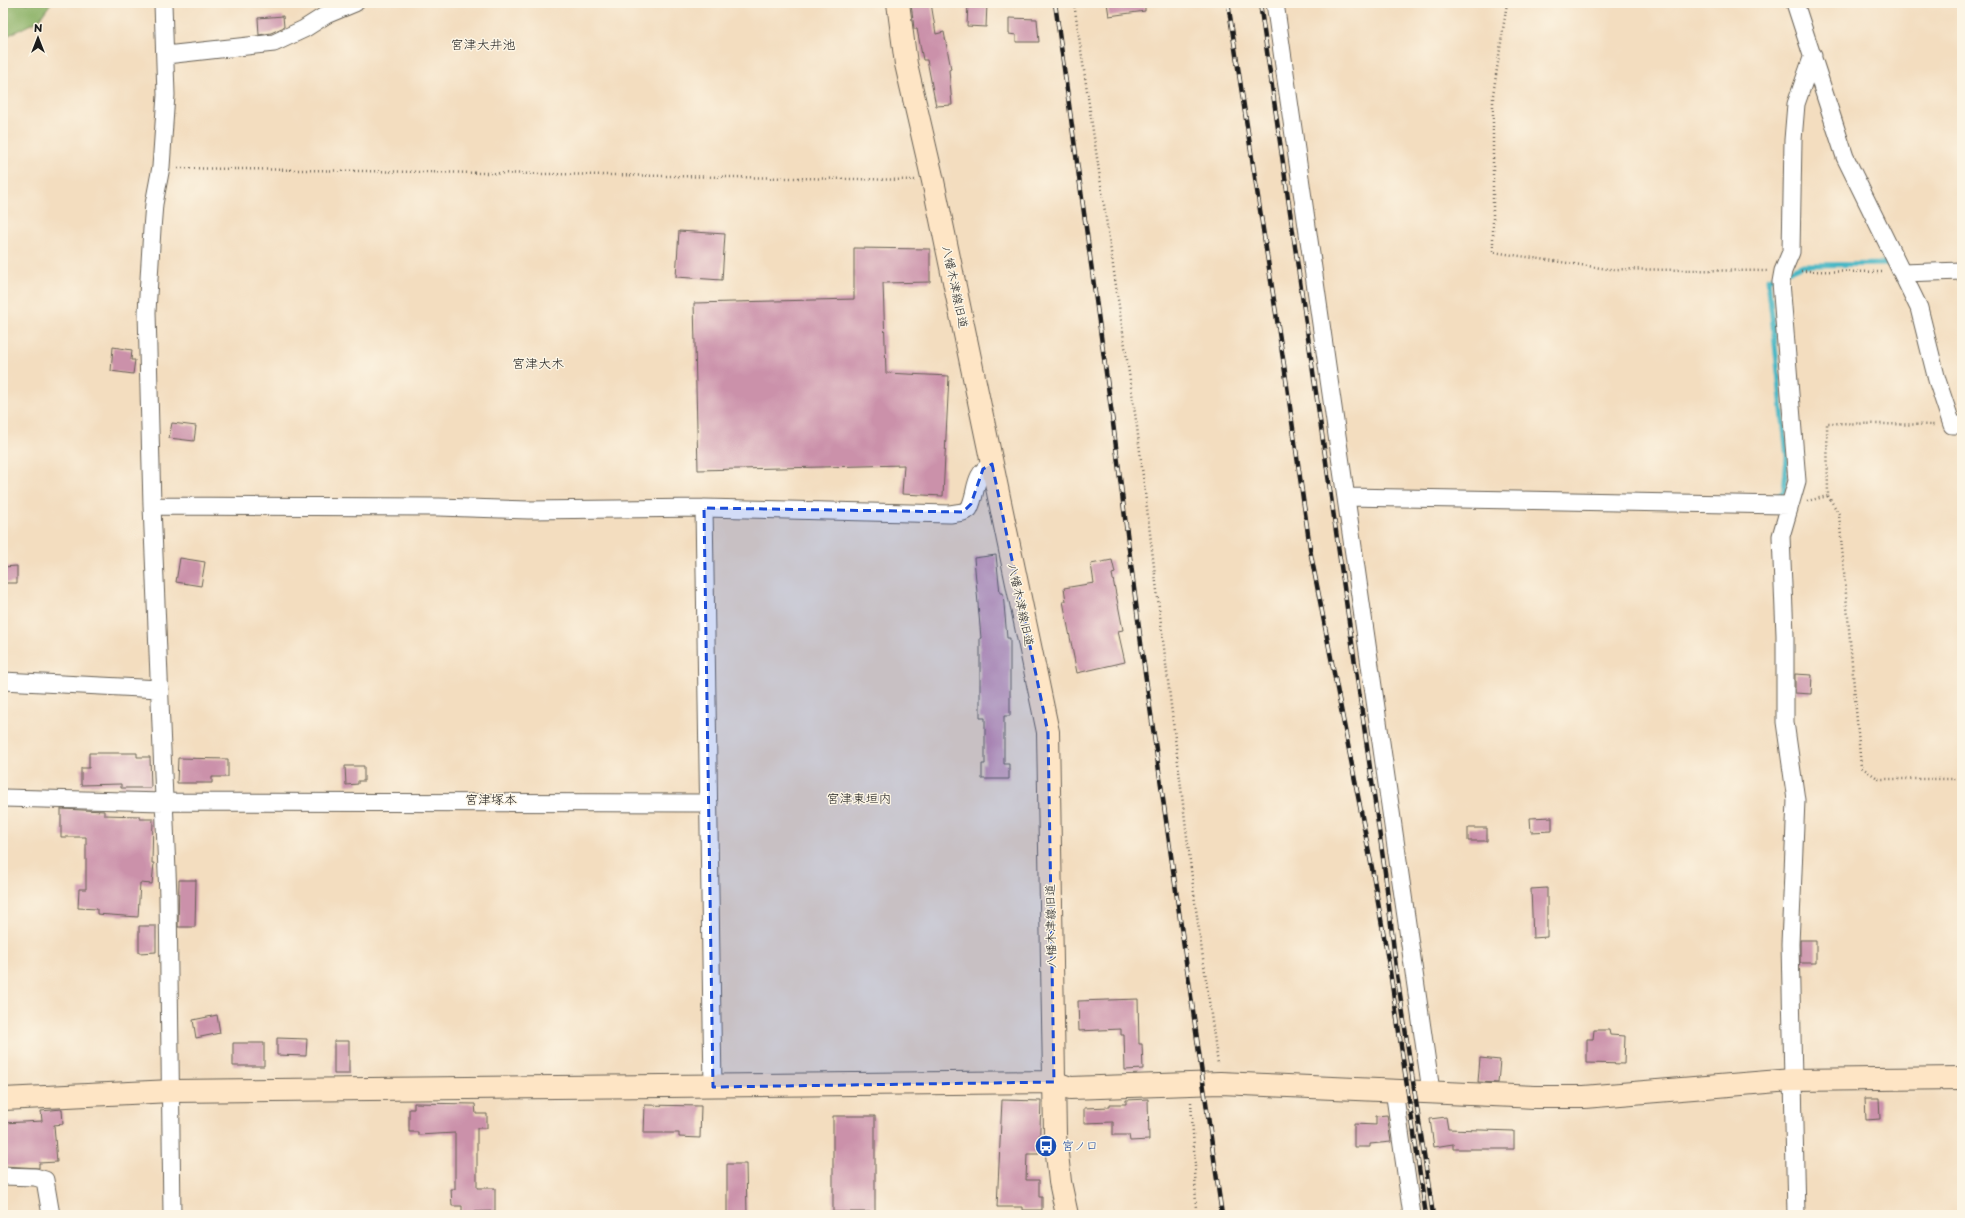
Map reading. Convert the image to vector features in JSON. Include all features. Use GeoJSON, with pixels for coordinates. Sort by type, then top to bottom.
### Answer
{"type":"FeatureCollection","features":[{"type":"Feature","properties":{"kind":"street"},"geometry":{"type":"LineString","coordinates":[[163,3],[166,55],[166,95],[162,167],[154,204],[147,312],[152,506],[168,896],[172,1091],[172,1215]]}},
{"type":"Feature","properties":{"kind":"street"},"geometry":{"type":"LineString","coordinates":[[166,55],[274,44],[304,29],[326,15],[355,3]]}},
{"type":"Feature","properties":{"kind":"street","name":"八幡木津線旧道"},"geometry":{"type":"LineString","coordinates":[[898,3],[906,64],[933,181],[1048,732],[1055,1135],[1060,1182],[1067,1215]]}},
{"type":"Feature","properties":{"kind":"street"},"geometry":{"type":"LineString","coordinates":[[1275,3],[1431,1091]]}},
{"type":"Feature","properties":{"kind":"street"},"geometry":{"type":"LineString","coordinates":[[1795,3],[1845,157],[1919,308],[1937,380],[1957,425]]}},
{"type":"Feature","properties":{"kind":"street"},"geometry":{"type":"LineString","coordinates":[[1796,1215],[1790,944],[1796,800],[1785,722],[1785,635],[1781,536],[1797,481],[1781,282],[1783,271],[1791,252],[1793,140],[1796,104],[1813,55]]}},
{"type":"Feature","properties":{"kind":"street"},"geometry":{"type":"LineString","coordinates":[[1902,273],[1962,271]]}},
{"type":"Feature","properties":{"kind":"street"},"geometry":{"type":"LineString","coordinates":[[152,506],[432,507],[529,510],[704,508],[950,514],[963,512],[969,509],[975,484],[983,469],[992,464]]}},
{"type":"Feature","properties":{"kind":"street"},"geometry":{"type":"LineString","coordinates":[[1346,497],[1790,505]]}},
{"type":"Feature","properties":{"kind":"street"},"geometry":{"type":"LineString","coordinates":[[704,508],[712,1087]]}},
{"type":"Feature","properties":{"kind":"street"},"geometry":{"type":"LineString","coordinates":[[3,681],[160,689]]}},
{"type":"Feature","properties":{"kind":"street"},"geometry":{"type":"LineString","coordinates":[[3,798],[164,802],[709,803]]}},
{"type":"Feature","properties":{"kind":"street"},"geometry":{"type":"LineString","coordinates":[[3,1099],[172,1091],[712,1087],[1054,1082],[1070,1088],[1220,1083],[1431,1091],[1535,1097],[1584,1097],[1792,1080],[1962,1078]]}},
{"type":"Feature","properties":{"kind":"street"},"geometry":{"type":"LineString","coordinates":[[1394,1090],[1412,1215]]}},
{"type":"Feature","properties":{"kind":"street"},"geometry":{"type":"LineString","coordinates":[[3,1176],[35,1177],[45,1180],[50,1215]]}},
{"type":"Feature","properties":{"kind":"path"},"geometry":{"type":"LineString","coordinates":[[1074,3],[1137,427],[1195,902],[1220,1083]]}},
{"type":"Feature","properties":{"kind":"path"},"geometry":{"type":"LineString","coordinates":[[1507,3],[1493,95],[1493,252],[1608,269],[1902,273]]}},
{"type":"Feature","properties":{"kind":"path"},"geometry":{"type":"LineString","coordinates":[[162,167],[933,181]]}},
{"type":"Feature","properties":{"kind":"path"},"geometry":{"type":"LineString","coordinates":[[1957,425],[1827,423],[1828,496],[1839,514],[1861,767],[1879,779],[1962,779]]}},
{"type":"Feature","properties":{"kind":"path"},"geometry":{"type":"LineString","coordinates":[[1790,505],[1828,496]]}},
{"type":"Feature","properties":{"kind":"path"},"geometry":{"type":"LineString","coordinates":[[1190,1085],[1195,1164],[1196,1215]]}},
{"type":"Feature","properties":{"kind":"highlighted area"},"geometry":{"type":"Polygon","coordinates":[[[992,464],[1048,732],[1054,1082],[713,1087],[704,508],[963,512],[971,504],[983,469],[992,464]]]}},
{"type":"Feature","properties":{"kind":"green space"},"geometry":{"type":"Polygon","coordinates":[[[3,3],[51,3],[39,20],[3,38],[3,3]]]}},
{"type":"Feature","properties":{"kind":"building"},"geometry":{"type":"Polygon","coordinates":[[[911,3],[931,3],[936,34],[944,32],[951,69],[949,70],[952,105],[936,106],[927,60],[923,60],[917,29],[914,29],[911,3]]]}},
{"type":"Feature","properties":{"kind":"building"},"geometry":{"type":"Polygon","coordinates":[[[968,3],[987,3],[986,27],[967,26],[968,3]]]}},
{"type":"Feature","properties":{"kind":"building"},"geometry":{"type":"Polygon","coordinates":[[[1107,3],[1145,3],[1145,11],[1109,16],[1107,3]]]}},
{"type":"Feature","properties":{"kind":"building"},"geometry":{"type":"Polygon","coordinates":[[[283,16],[284,27],[271,33],[259,35],[258,18],[283,16]]]}},
{"type":"Feature","properties":{"kind":"building"},"geometry":{"type":"Polygon","coordinates":[[[1009,18],[1037,19],[1039,42],[1016,42],[1016,35],[1009,34],[1009,18]]]}},
{"type":"Feature","properties":{"kind":"building"},"geometry":{"type":"Polygon","coordinates":[[[679,231],[725,234],[722,280],[676,277],[679,231]]]}},
{"type":"Feature","properties":{"kind":"building"},"geometry":{"type":"Polygon","coordinates":[[[854,248],[930,249],[930,282],[883,283],[886,373],[949,376],[943,496],[902,494],[904,465],[698,470],[694,303],[854,299],[854,248]]]}},
{"type":"Feature","properties":{"kind":"building"},"geometry":{"type":"Polygon","coordinates":[[[113,347],[132,350],[131,360],[135,360],[133,374],[111,371],[113,347]]]}},
{"type":"Feature","properties":{"kind":"building"},"geometry":{"type":"Polygon","coordinates":[[[172,423],[196,426],[194,441],[169,438],[172,423]]]}},
{"type":"Feature","properties":{"kind":"building"},"geometry":{"type":"Polygon","coordinates":[[[996,555],[1000,593],[1003,593],[1007,638],[1010,638],[1010,716],[1004,716],[1004,764],[1009,764],[1009,779],[982,779],[982,764],[985,764],[985,718],[980,718],[981,638],[974,558],[996,555]]]}},
{"type":"Feature","properties":{"kind":"building"},"geometry":{"type":"Polygon","coordinates":[[[180,558],[205,562],[201,586],[176,582],[180,558]]]}},
{"type":"Feature","properties":{"kind":"building"},"geometry":{"type":"Polygon","coordinates":[[[1112,560],[1115,573],[1112,574],[1123,630],[1118,631],[1125,662],[1077,673],[1063,601],[1066,601],[1064,588],[1094,583],[1091,564],[1112,560]]]}},
{"type":"Feature","properties":{"kind":"building"},"geometry":{"type":"Polygon","coordinates":[[[17,566],[17,583],[3,583],[3,567],[17,566]]]}},
{"type":"Feature","properties":{"kind":"building"},"geometry":{"type":"Polygon","coordinates":[[[1795,674],[1812,675],[1811,694],[1795,693],[1795,674]]]}},
{"type":"Feature","properties":{"kind":"building"},"geometry":{"type":"Polygon","coordinates":[[[89,753],[137,753],[137,757],[150,757],[151,788],[121,788],[121,784],[81,785],[81,768],[89,768],[89,753]]]}},
{"type":"Feature","properties":{"kind":"building"},"geometry":{"type":"Polygon","coordinates":[[[178,758],[228,759],[228,777],[212,777],[212,783],[177,783],[178,758]]]}},
{"type":"Feature","properties":{"kind":"building"},"geometry":{"type":"Polygon","coordinates":[[[345,766],[364,766],[364,781],[358,781],[358,784],[346,785],[345,766]]]}},
{"type":"Feature","properties":{"kind":"building"},"geometry":{"type":"Polygon","coordinates":[[[61,809],[104,811],[104,815],[140,816],[140,819],[153,819],[152,863],[154,863],[152,884],[140,883],[138,917],[97,914],[97,909],[78,908],[79,889],[86,889],[86,837],[61,837],[61,809]]]}},
{"type":"Feature","properties":{"kind":"building"},"geometry":{"type":"Polygon","coordinates":[[[1552,817],[1552,831],[1531,832],[1530,818],[1552,817]]]}},
{"type":"Feature","properties":{"kind":"building"},"geometry":{"type":"Polygon","coordinates":[[[1468,828],[1487,828],[1487,841],[1468,841],[1468,828]]]}},
{"type":"Feature","properties":{"kind":"building"},"geometry":{"type":"Polygon","coordinates":[[[179,880],[196,880],[195,927],[178,927],[179,880]]]}},
{"type":"Feature","properties":{"kind":"building"},"geometry":{"type":"Polygon","coordinates":[[[1547,888],[1547,937],[1533,938],[1531,889],[1547,888]]]}},
{"type":"Feature","properties":{"kind":"building"},"geometry":{"type":"Polygon","coordinates":[[[139,926],[156,926],[156,952],[139,953],[139,926]]]}},
{"type":"Feature","properties":{"kind":"building"},"geometry":{"type":"Polygon","coordinates":[[[1800,940],[1816,940],[1816,963],[1800,963],[1800,940]]]}},
{"type":"Feature","properties":{"kind":"building"},"geometry":{"type":"Polygon","coordinates":[[[1138,999],[1139,1044],[1142,1044],[1143,1069],[1125,1070],[1124,1035],[1121,1035],[1121,1029],[1079,1031],[1078,1001],[1138,999]]]}},
{"type":"Feature","properties":{"kind":"building"},"geometry":{"type":"Polygon","coordinates":[[[217,1015],[220,1033],[196,1038],[193,1020],[217,1015]]]}},
{"type":"Feature","properties":{"kind":"building"},"geometry":{"type":"Polygon","coordinates":[[[1594,1030],[1609,1030],[1610,1035],[1625,1036],[1624,1064],[1587,1063],[1587,1039],[1593,1039],[1594,1030]]]}},
{"type":"Feature","properties":{"kind":"building"},"geometry":{"type":"Polygon","coordinates":[[[277,1038],[307,1039],[306,1056],[277,1055],[277,1038]]]}},
{"type":"Feature","properties":{"kind":"building"},"geometry":{"type":"Polygon","coordinates":[[[334,1041],[349,1041],[349,1074],[334,1074],[334,1041]]]}},
{"type":"Feature","properties":{"kind":"building"},"geometry":{"type":"Polygon","coordinates":[[[233,1043],[264,1043],[264,1066],[233,1066],[233,1043]]]}},
{"type":"Feature","properties":{"kind":"building"},"geometry":{"type":"Polygon","coordinates":[[[1480,1058],[1500,1060],[1498,1083],[1478,1082],[1480,1058]]]}},
{"type":"Feature","properties":{"kind":"building"},"geometry":{"type":"Polygon","coordinates":[[[1865,1098],[1879,1098],[1880,1119],[1866,1120],[1865,1098]]]}},
{"type":"Feature","properties":{"kind":"building"},"geometry":{"type":"Polygon","coordinates":[[[1148,1099],[1149,1140],[1130,1141],[1129,1135],[1113,1135],[1113,1122],[1084,1123],[1084,1108],[1110,1107],[1110,1104],[1126,1104],[1126,1100],[1148,1099]]]}},
{"type":"Feature","properties":{"kind":"building"},"geometry":{"type":"Polygon","coordinates":[[[1002,1100],[1041,1101],[1039,1154],[1027,1154],[1026,1180],[1039,1180],[1039,1197],[1042,1197],[1042,1210],[1022,1210],[1022,1207],[997,1207],[1002,1100]]]}},
{"type":"Feature","properties":{"kind":"building"},"geometry":{"type":"Polygon","coordinates":[[[414,1103],[475,1104],[476,1114],[487,1114],[487,1128],[477,1128],[477,1188],[495,1188],[495,1211],[462,1212],[462,1206],[452,1206],[451,1189],[455,1189],[455,1133],[418,1135],[418,1132],[409,1132],[409,1109],[414,1109],[414,1103]]]}},
{"type":"Feature","properties":{"kind":"building"},"geometry":{"type":"Polygon","coordinates":[[[645,1105],[701,1106],[700,1138],[679,1137],[679,1133],[644,1133],[645,1105]]]}},
{"type":"Feature","properties":{"kind":"building"},"geometry":{"type":"Polygon","coordinates":[[[62,1109],[63,1124],[54,1125],[57,1162],[39,1163],[39,1168],[3,1166],[3,1123],[42,1121],[41,1111],[62,1109]]]}},
{"type":"Feature","properties":{"kind":"building"},"geometry":{"type":"Polygon","coordinates":[[[1387,1115],[1391,1142],[1370,1144],[1370,1147],[1354,1147],[1354,1124],[1376,1125],[1376,1116],[1387,1115]]]}},
{"type":"Feature","properties":{"kind":"building"},"geometry":{"type":"Polygon","coordinates":[[[833,1116],[875,1116],[875,1212],[833,1212],[833,1116]]]}},
{"type":"Feature","properties":{"kind":"building"},"geometry":{"type":"Polygon","coordinates":[[[1446,1117],[1448,1129],[1514,1131],[1514,1149],[1453,1149],[1453,1144],[1434,1147],[1430,1119],[1446,1117]]]}},
{"type":"Feature","properties":{"kind":"building"},"geometry":{"type":"Polygon","coordinates":[[[727,1164],[746,1164],[747,1215],[727,1215],[727,1164]]]}},
{"type":"Feature","properties":{"kind":"waterway"},"geometry":{"type":"LineString","coordinates":[[1787,272],[1803,265],[1894,264]]}},
{"type":"Feature","properties":{"kind":"waterway"},"geometry":{"type":"LineString","coordinates":[[1773,501],[1784,491],[1787,457],[1768,279],[1779,275]]}},
{"type":"Feature","properties":{"kind":"railway"},"geometry":{"type":"LineString","coordinates":[[1055,3],[1113,423],[1142,651],[1222,1215]]}},
{"type":"Feature","properties":{"kind":"railway"},"geometry":{"type":"LineString","coordinates":[[1228,3],[1284,365],[1311,555],[1372,868],[1390,971],[1426,1215]]}},
{"type":"Feature","properties":{"kind":"railway"},"geometry":{"type":"LineString","coordinates":[[1260,3],[1385,872],[1396,968],[1433,1215]]}},
{"type":"Feature","properties":{"kind":"place","name":"宮ノ口"},"geometry":{"type":"Point","coordinates":[1046,1146]}},
{"type":"Feature","properties":{"kind":"district","name":"宮津大井池"},"geometry":{"type":"Point","coordinates":[483,44]}},
{"type":"Feature","properties":{"kind":"district","name":"宮津大木"},"geometry":{"type":"Point","coordinates":[538,363]}},
{"type":"Feature","properties":{"kind":"district","name":"宮津東垣内"},"geometry":{"type":"Point","coordinates":[859,798]}},
{"type":"Feature","properties":{"kind":"district","name":"宮津塚本"},"geometry":{"type":"Point","coordinates":[491,799]}}]}
